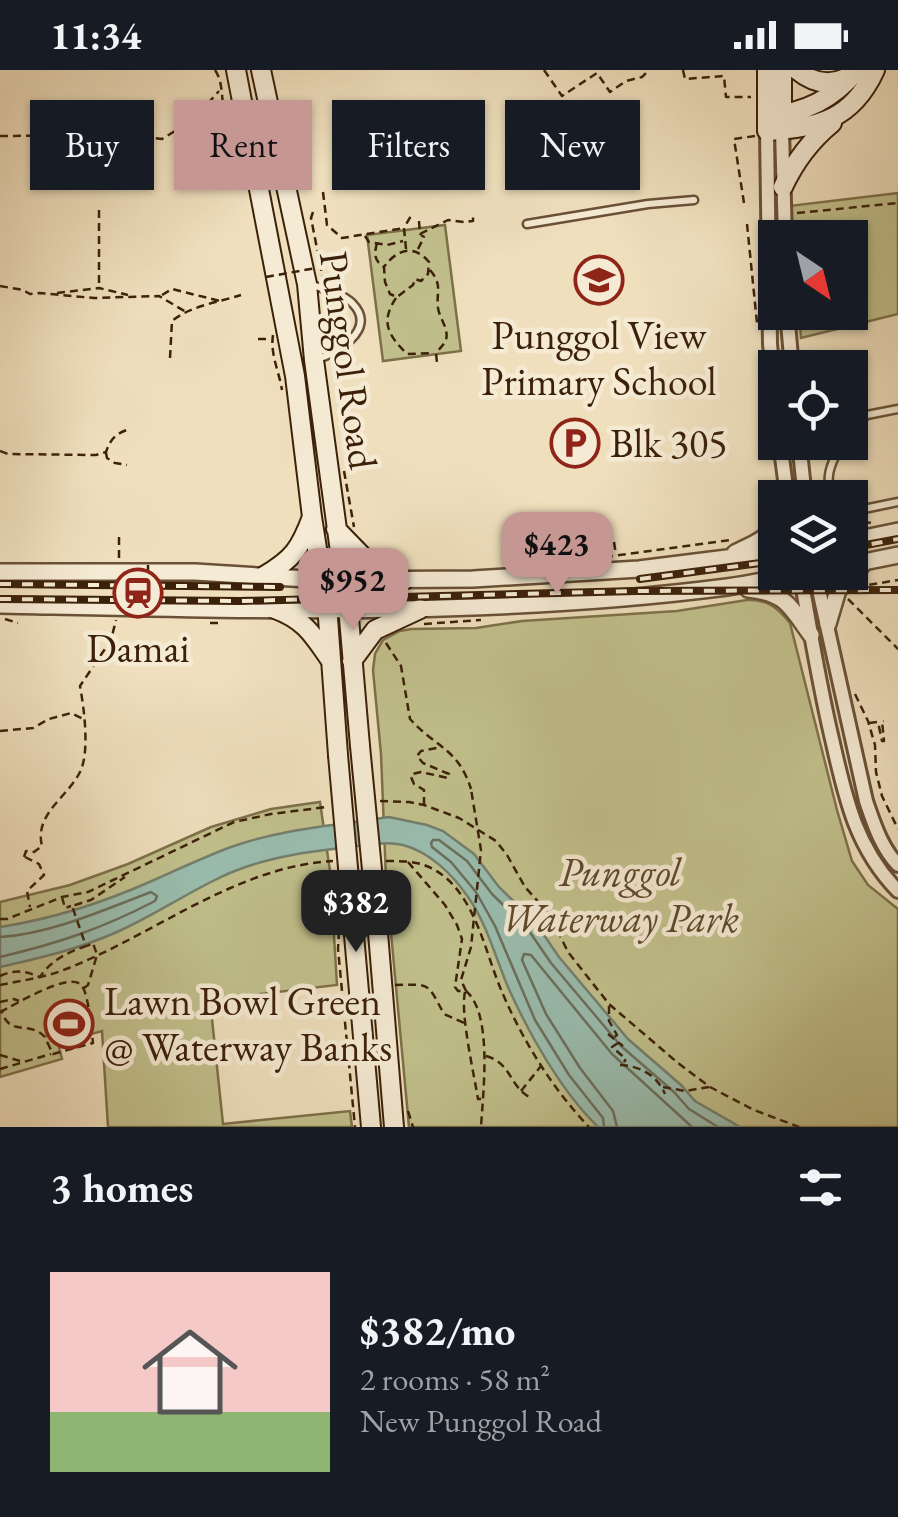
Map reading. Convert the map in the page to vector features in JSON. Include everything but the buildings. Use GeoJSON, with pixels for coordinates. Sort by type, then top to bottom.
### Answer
{"type":"FeatureCollection","features":[{"type":"Feature","properties":{"kind":"main road"},"geometry":{"type":"LineString","coordinates":[[225,70],[241,92]]}},
{"type":"Feature","properties":{"kind":"main road","name":"Punggol Road"},"geometry":{"type":"LineString","coordinates":[[236,70],[294,376],[327,610],[346,924],[370,1127]]}},
{"type":"Feature","properties":{"kind":"main road","name":"Punggol Road"},"geometry":{"type":"LineString","coordinates":[[261,70],[269,100]]}},
{"type":"Feature","properties":{"kind":"main road"},"geometry":{"type":"LineString","coordinates":[[271,100],[278,70]]}},
{"type":"Feature","properties":{"kind":"main road"},"geometry":{"type":"LineString","coordinates":[[767,70],[771,126]]}},
{"type":"Feature","properties":{"kind":"main road"},"geometry":{"type":"LineString","coordinates":[[771,126],[782,70]]}},
{"type":"Feature","properties":{"kind":"main road"},"geometry":{"type":"LineString","coordinates":[[797,70],[818,82],[831,83],[863,70]]}},
{"type":"Feature","properties":{"kind":"main road"},"geometry":{"type":"LineString","coordinates":[[771,126],[836,93],[863,70]]}},
{"type":"Feature","properties":{"kind":"main road"},"geometry":{"type":"LineString","coordinates":[[783,187],[807,146],[858,100],[863,70]]}},
{"type":"Feature","properties":{"kind":"main road"},"geometry":{"type":"LineString","coordinates":[[771,126],[818,123],[844,113]]}},
{"type":"Feature","properties":{"kind":"main road","name":"Punggol Road"},"geometry":{"type":"LineString","coordinates":[[292,190],[316,280],[394,1127]]}},
{"type":"Feature","properties":{"kind":"main road"},"geometry":{"type":"LineString","coordinates":[[264,576],[295,554],[312,518]]}},
{"type":"Feature","properties":{"kind":"main road"},"geometry":{"type":"LineString","coordinates":[[336,528],[370,564],[404,580]]}},
{"type":"Feature","properties":{"kind":"main road"},"geometry":{"type":"LineString","coordinates":[[274,609],[306,625],[332,661]]}},
{"type":"Feature","properties":{"kind":"main road"},"geometry":{"type":"LineString","coordinates":[[352,662],[375,630],[420,609]]}},
{"type":"Feature","properties":{"kind":"street"},"geometry":{"type":"LineString","coordinates":[[771,126],[783,187],[784,220]]}},
{"type":"Feature","properties":{"kind":"street"},"geometry":{"type":"LineString","coordinates":[[771,126],[771,350]]}},
{"type":"Feature","properties":{"kind":"street"},"geometry":{"type":"LineString","coordinates":[[868,536],[898,532]]}},
{"type":"Feature","properties":{"kind":"street"},"geometry":{"type":"LineString","coordinates":[[0,572],[195,572],[322,580],[473,579],[638,570],[758,540]]}},
{"type":"Feature","properties":{"kind":"street"},"geometry":{"type":"LineString","coordinates":[[728,549],[758,551]]}},
{"type":"Feature","properties":{"kind":"street"},"geometry":{"type":"LineString","coordinates":[[868,562],[898,555]]}},
{"type":"Feature","properties":{"kind":"street"},"geometry":{"type":"LineString","coordinates":[[0,605],[420,609],[543,604],[758,581]]}},
{"type":"Feature","properties":{"kind":"street"},"geometry":{"type":"LineString","coordinates":[[729,586],[778,594],[811,634]]}},
{"type":"Feature","properties":{"kind":"street"},"geometry":{"type":"LineString","coordinates":[[807,590],[811,634],[847,807],[870,856],[898,891]]}},
{"type":"Feature","properties":{"kind":"street"},"geometry":{"type":"LineString","coordinates":[[813,590],[828,624],[866,801],[877,832],[898,865]]}},
{"type":"Feature","properties":{"kind":"street"},"geometry":{"type":"LineString","coordinates":[[828,624],[838,590]]}},
{"type":"Feature","properties":{"kind":"lane"},"geometry":{"type":"LineString","coordinates":[[527,224],[694,200]]}},
{"type":"Feature","properties":{"kind":"lane"},"geometry":{"type":"LineString","coordinates":[[316,280],[350,301],[360,322],[358,333],[350,341],[321,358]]}},
{"type":"Feature","properties":{"kind":"lane"},"geometry":{"type":"LineString","coordinates":[[868,415],[898,410]]}},
{"type":"Feature","properties":{"kind":"lane"},"geometry":{"type":"LineString","coordinates":[[868,508],[898,502]]}},
{"type":"Feature","properties":{"kind":"path"},"geometry":{"type":"LineString","coordinates":[[215,70],[221,79],[222,100]]}},
{"type":"Feature","properties":{"kind":"path"},"geometry":{"type":"LineString","coordinates":[[544,70],[562,96],[597,74],[610,92],[649,70]]}},
{"type":"Feature","properties":{"kind":"path"},"geometry":{"type":"LineString","coordinates":[[683,70],[685,79],[724,76],[726,97],[758,98]]}},
{"type":"Feature","properties":{"kind":"path"},"geometry":{"type":"LineString","coordinates":[[0,136],[132,135],[162,139],[193,120],[220,90]]}},
{"type":"Feature","properties":{"kind":"path"},"geometry":{"type":"LineString","coordinates":[[744,204],[734,138],[771,126]]}},
{"type":"Feature","properties":{"kind":"path"},"geometry":{"type":"LineString","coordinates":[[324,192],[327,225],[342,238],[404,228]]}},
{"type":"Feature","properties":{"kind":"path"},"geometry":{"type":"LineString","coordinates":[[790,213],[898,203]]}},
{"type":"Feature","properties":{"kind":"path"},"geometry":{"type":"LineString","coordinates":[[99,210],[99,288]]}},
{"type":"Feature","properties":{"kind":"path"},"geometry":{"type":"LineString","coordinates":[[313,212],[321,358]]}},
{"type":"Feature","properties":{"kind":"path"},"geometry":{"type":"LineString","coordinates":[[412,214],[404,228],[406,250],[421,252],[429,262],[428,274],[421,281],[415,278],[413,285],[397,297],[386,319],[389,332],[407,354],[436,352]]}},
{"type":"Feature","properties":{"kind":"path"},"geometry":{"type":"LineString","coordinates":[[420,234],[448,220],[473,221],[473,215]]}},
{"type":"Feature","properties":{"kind":"path"},"geometry":{"type":"LineString","coordinates":[[397,297],[390,294],[384,282],[384,268],[389,260],[417,250],[424,238],[420,221]]}},
{"type":"Feature","properties":{"kind":"path"},"geometry":{"type":"LineString","coordinates":[[364,234],[369,242],[387,245],[404,240]]}},
{"type":"Feature","properties":{"kind":"path"},"geometry":{"type":"LineString","coordinates":[[377,243],[374,254],[384,268]]}},
{"type":"Feature","properties":{"kind":"path"},"geometry":{"type":"LineString","coordinates":[[428,269],[436,278],[440,292],[437,304],[446,328],[446,338],[436,352],[437,363]]}},
{"type":"Feature","properties":{"kind":"path"},"geometry":{"type":"LineString","coordinates":[[266,278],[316,280]]}},
{"type":"Feature","properties":{"kind":"path"},"geometry":{"type":"LineString","coordinates":[[0,286],[30,294],[94,298],[160,296],[172,289],[222,301]]}},
{"type":"Feature","properties":{"kind":"path"},"geometry":{"type":"LineString","coordinates":[[55,294],[99,288],[134,296]]}},
{"type":"Feature","properties":{"kind":"path"},"geometry":{"type":"LineString","coordinates":[[160,296],[186,312]]}},
{"type":"Feature","properties":{"kind":"path"},"geometry":{"type":"LineString","coordinates":[[170,358],[172,322],[186,312],[241,296]]}},
{"type":"Feature","properties":{"kind":"path"},"geometry":{"type":"LineString","coordinates":[[274,332],[271,339],[282,392]]}},
{"type":"Feature","properties":{"kind":"path"},"geometry":{"type":"LineString","coordinates":[[258,339],[271,339]]}},
{"type":"Feature","properties":{"kind":"path"},"geometry":{"type":"LineString","coordinates":[[127,430],[109,442],[106,452],[107,458],[115,463],[128,464]]}},
{"type":"Feature","properties":{"kind":"path"},"geometry":{"type":"LineString","coordinates":[[0,451],[78,455],[106,452]]}},
{"type":"Feature","properties":{"kind":"path"},"geometry":{"type":"LineString","coordinates":[[344,472],[356,536]]}},
{"type":"Feature","properties":{"kind":"path"},"geometry":{"type":"LineString","coordinates":[[868,523],[873,523]]}},
{"type":"Feature","properties":{"kind":"path"},"geometry":{"type":"LineString","coordinates":[[119,537],[120,560]]}},
{"type":"Feature","properties":{"kind":"path"},"geometry":{"type":"LineString","coordinates":[[614,542],[616,556]]}},
{"type":"Feature","properties":{"kind":"path"},"geometry":{"type":"LineString","coordinates":[[591,544],[592,559]]}},
{"type":"Feature","properties":{"kind":"path"},"geometry":{"type":"LineString","coordinates":[[582,560],[728,549]]}},
{"type":"Feature","properties":{"kind":"path"},"geometry":{"type":"LineString","coordinates":[[506,554],[507,566],[514,565],[512,552]]}},
{"type":"Feature","properties":{"kind":"path"},"geometry":{"type":"LineString","coordinates":[[148,566],[148,615]]}},
{"type":"Feature","properties":{"kind":"path"},"geometry":{"type":"LineString","coordinates":[[898,580],[868,585],[856,590],[846,601],[898,649]]}},
{"type":"Feature","properties":{"kind":"path"},"geometry":{"type":"LineString","coordinates":[[30,908],[27,890],[44,875],[39,864],[24,857],[26,852],[42,846],[42,820],[82,768],[86,721],[80,686],[111,640],[117,615]]}},
{"type":"Feature","properties":{"kind":"path"},"geometry":{"type":"LineString","coordinates":[[0,618],[18,623]]}},
{"type":"Feature","properties":{"kind":"path"},"geometry":{"type":"LineString","coordinates":[[210,623],[227,623]]}},
{"type":"Feature","properties":{"kind":"path"},"geometry":{"type":"LineString","coordinates":[[382,638],[401,666],[410,719],[460,762],[471,790],[481,850],[472,947],[461,980],[480,1009],[484,1055],[482,1127]]}},
{"type":"Feature","properties":{"kind":"path"},"geometry":{"type":"LineString","coordinates":[[849,683],[868,723],[882,796],[898,829]]}},
{"type":"Feature","properties":{"kind":"path"},"geometry":{"type":"LineString","coordinates":[[0,731],[33,728],[71,713],[86,721]]}},
{"type":"Feature","properties":{"kind":"path"},"geometry":{"type":"LineString","coordinates":[[868,723],[878,722],[884,741],[884,720]]}},
{"type":"Feature","properties":{"kind":"path"},"geometry":{"type":"LineString","coordinates":[[424,805],[424,790],[410,778],[420,772],[448,778],[449,774],[423,764],[417,756],[442,746]]}},
{"type":"Feature","properties":{"kind":"path"},"geometry":{"type":"LineString","coordinates":[[366,803],[386,800],[424,805],[459,818],[496,841],[524,886],[550,915],[568,952],[610,1004],[710,1086],[754,1110],[799,1127]]}},
{"type":"Feature","properties":{"kind":"path"},"geometry":{"type":"LineString","coordinates":[[0,920],[62,897],[88,892],[234,822],[328,807]]}},
{"type":"Feature","properties":{"kind":"path"},"geometry":{"type":"LineString","coordinates":[[0,985],[40,977],[97,955],[252,878],[309,862],[344,860]]}},
{"type":"Feature","properties":{"kind":"path"},"geometry":{"type":"LineString","coordinates":[[377,860],[425,865],[452,885],[482,934],[501,991],[541,1065],[589,1127]]}},
{"type":"Feature","properties":{"kind":"path"},"geometry":{"type":"LineString","coordinates":[[408,862],[445,905],[456,925],[462,939],[454,987],[466,991]]}},
{"type":"Feature","properties":{"kind":"path"},"geometry":{"type":"LineString","coordinates":[[62,897],[66,908],[91,900],[130,872]]}},
{"type":"Feature","properties":{"kind":"path"},"geometry":{"type":"LineString","coordinates":[[72,906],[86,946]]}},
{"type":"Feature","properties":{"kind":"path"},"geometry":{"type":"LineString","coordinates":[[346,924],[338,949],[355,1127]]}},
{"type":"Feature","properties":{"kind":"path"},"geometry":{"type":"LineString","coordinates":[[40,977],[68,952],[93,943],[97,955],[84,988]]}},
{"type":"Feature","properties":{"kind":"path"},"geometry":{"type":"LineString","coordinates":[[0,976],[10,971],[26,971],[40,977]]}},
{"type":"Feature","properties":{"kind":"path"},"geometry":{"type":"LineString","coordinates":[[0,1068],[21,1061],[33,1060],[93,1043],[84,988],[76,980],[37,992],[1,1012],[2,1023],[24,1027],[45,1038],[53,1054]]}},
{"type":"Feature","properties":{"kind":"path"},"geometry":{"type":"LineString","coordinates":[[394,986],[426,986],[444,1014],[467,1024]]}},
{"type":"Feature","properties":{"kind":"path"},"geometry":{"type":"LineString","coordinates":[[466,991],[463,996],[478,1099],[482,1098]]}},
{"type":"Feature","properties":{"kind":"path"},"geometry":{"type":"LineString","coordinates":[[0,1002],[21,1001]]}},
{"type":"Feature","properties":{"kind":"path"},"geometry":{"type":"LineString","coordinates":[[610,1004],[609,1020],[616,1035],[612,1038]]}},
{"type":"Feature","properties":{"kind":"path"},"geometry":{"type":"LineString","coordinates":[[608,1034],[624,1046]]}},
{"type":"Feature","properties":{"kind":"path"},"geometry":{"type":"LineString","coordinates":[[618,1043],[612,1047],[626,1059],[622,1064],[644,1070],[662,1086],[665,1094]]}},
{"type":"Feature","properties":{"kind":"path"},"geometry":{"type":"LineString","coordinates":[[0,1055],[21,1061]]}},
{"type":"Feature","properties":{"kind":"path"},"geometry":{"type":"LineString","coordinates":[[484,1055],[498,1059],[520,1092],[531,1098]]}},
{"type":"Feature","properties":{"kind":"path"},"geometry":{"type":"LineString","coordinates":[[520,1092],[541,1065]]}},
{"type":"Feature","properties":{"kind":"path"},"geometry":{"type":"LineString","coordinates":[[662,1086],[685,1091],[710,1086]]}},
{"type":"Feature","properties":{"kind":"green space"},"geometry":{"type":"Polygon","coordinates":[[[898,193],[898,314],[868,321],[868,220],[790,220],[789,206],[898,193]]]}},
{"type":"Feature","properties":{"kind":"green space"},"geometry":{"type":"Polygon","coordinates":[[[445,225],[461,351],[383,361],[367,235],[445,225]]]}},
{"type":"Feature","properties":{"kind":"green space"},"geometry":{"type":"Polygon","coordinates":[[[800,330],[833,330],[801,338],[800,330]]]}},
{"type":"Feature","properties":{"kind":"green space","name":"Punggol Waterway Park"},"geometry":{"type":"Polygon","coordinates":[[[747,600],[772,606],[790,623],[852,861],[868,885],[898,909],[898,1127],[409,1127],[386,879],[373,670],[375,654],[383,640],[411,629],[476,628],[522,621],[677,611],[747,600]]]}},
{"type":"Feature","properties":{"kind":"green space"},"geometry":{"type":"Polygon","coordinates":[[[320,802],[330,871],[337,985],[210,1000],[223,1124],[350,1111],[352,1127],[108,1127],[102,1031],[58,1043],[62,1059],[0,1077],[0,902],[70,885],[211,827],[271,809],[320,802]]]}},
{"type":"Feature","properties":{"kind":"water"},"geometry":{"type":"Polygon","coordinates":[[[389,817],[443,831],[474,854],[499,887],[535,922],[628,1039],[695,1101],[740,1127],[598,1127],[571,1097],[536,1042],[468,897],[440,865],[403,845],[384,843],[332,849],[261,862],[227,874],[103,938],[0,967],[0,927],[97,902],[250,841],[389,817]]]}},
{"type":"Feature","properties":{"kind":"railway"},"geometry":{"type":"LineString","coordinates":[[868,545],[898,539]]}},
{"type":"Feature","properties":{"kind":"railway"},"geometry":{"type":"LineString","coordinates":[[640,579],[758,563]]}},
{"type":"Feature","properties":{"kind":"railway"},"geometry":{"type":"LineString","coordinates":[[0,584],[280,587]]}},
{"type":"Feature","properties":{"kind":"railway"},"geometry":{"type":"LineString","coordinates":[[0,599],[240,601],[636,591],[898,590]]}},
{"type":"Feature","properties":{"kind":"place","name":"Punggol View Primary School"},"geometry":{"type":"Point","coordinates":[599,280]}},
{"type":"Feature","properties":{"kind":"place","name":"Blk 305"},"geometry":{"type":"Point","coordinates":[575,443]}},
{"type":"Feature","properties":{"kind":"place","name":"Damai"},"geometry":{"type":"Point","coordinates":[138,593]}},
{"type":"Feature","properties":{"kind":"place","name":"Lawn Bowl Green @ Waterway Banks"},"geometry":{"type":"Point","coordinates":[69,1024]}}]}
